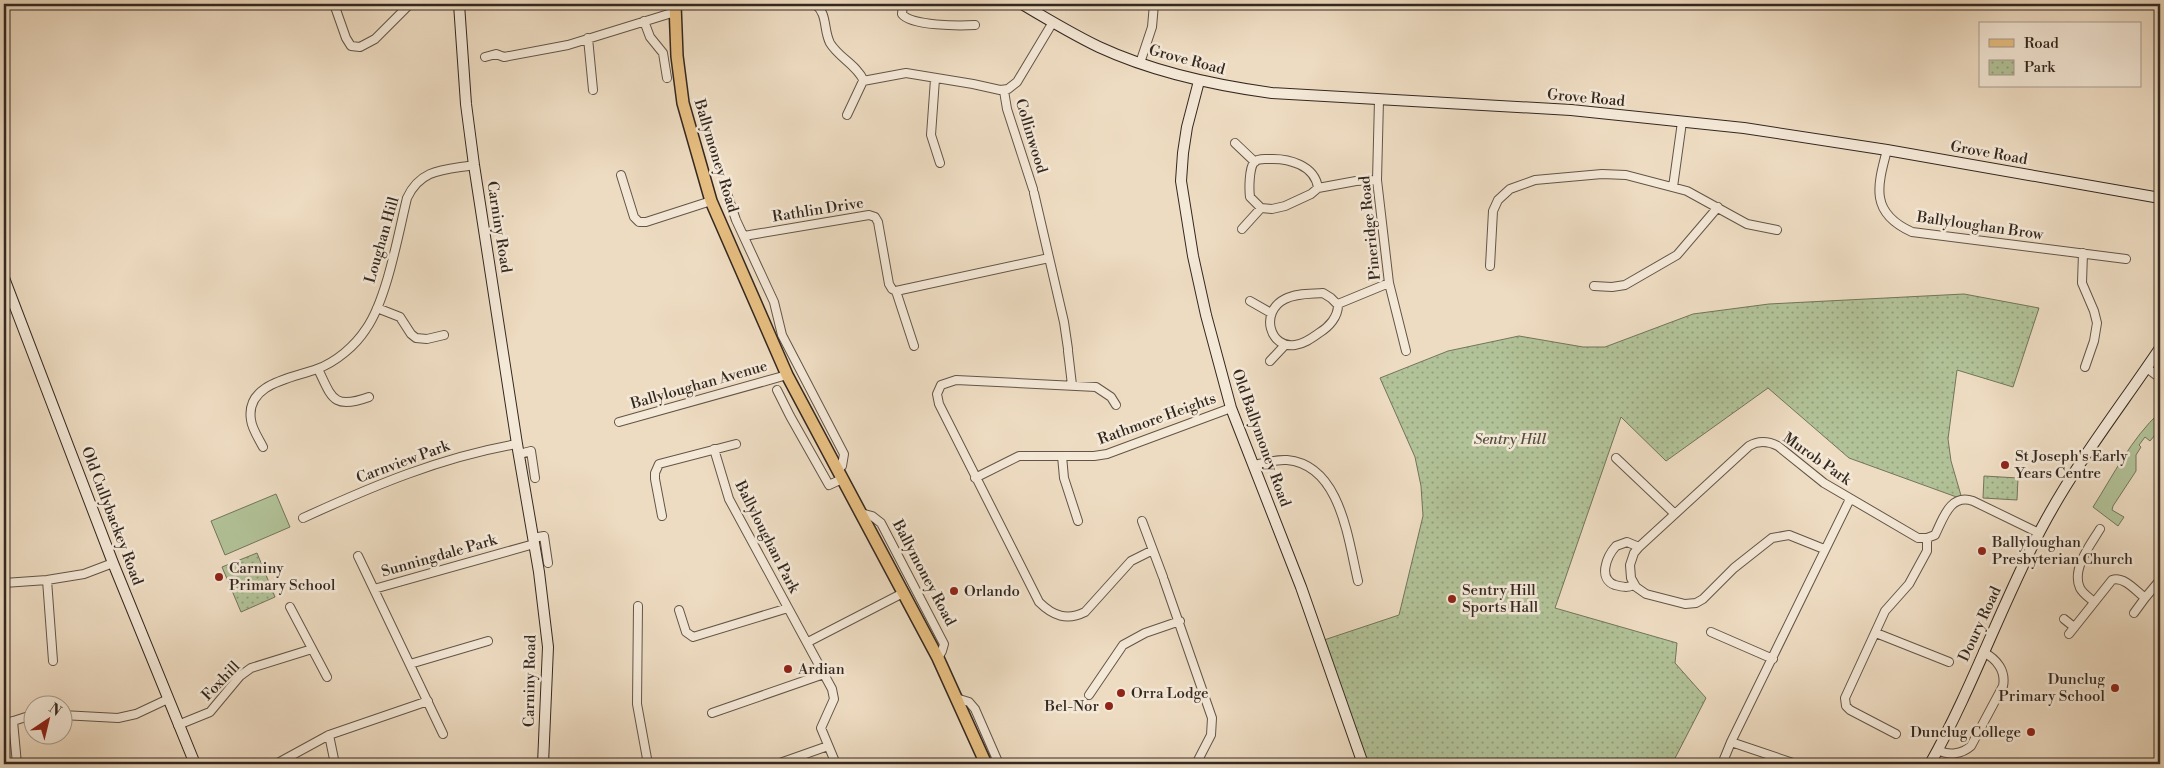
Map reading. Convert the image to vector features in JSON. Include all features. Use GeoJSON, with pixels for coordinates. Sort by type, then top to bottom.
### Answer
{"type":"FeatureCollection","features":[{"type":"Feature","properties":{"kind":"main road","name":"Ballymoney Road"},"geometry":{"type":"LineString","coordinates":[[675,8],[676,56],[683,103],[711,201],[787,375],[938,658],[986,764]]}},
{"type":"Feature","properties":{"kind":"street"},"geometry":{"type":"LineString","coordinates":[[334,4],[346,38],[351,46],[360,47],[375,39],[410,4]]}},
{"type":"Feature","properties":{"kind":"street","name":"Carniny Road"},"geometry":{"type":"LineString","coordinates":[[459,4],[466,104],[474,165],[539,572],[548,647],[543,764]]}},
{"type":"Feature","properties":{"kind":"street"},"geometry":{"type":"LineString","coordinates":[[815,4],[823,12],[829,40],[833,47],[856,68],[864,81],[860,84],[847,115]]}},
{"type":"Feature","properties":{"kind":"street"},"geometry":{"type":"LineString","coordinates":[[903,4],[902,14],[909,20],[960,26],[975,25]]}},
{"type":"Feature","properties":{"kind":"street","name":"Grove Road"},"geometry":{"type":"LineString","coordinates":[[1022,4],[1100,47],[1140,63],[1199,81],[1272,93],[1571,110],[1744,128],[1887,150],[2160,198]]}},
{"type":"Feature","properties":{"kind":"street"},"geometry":{"type":"LineString","coordinates":[[1140,63],[1152,27],[1154,4]]}},
{"type":"Feature","properties":{"kind":"street"},"geometry":{"type":"LineString","coordinates":[[485,57],[496,54],[504,58],[568,45],[644,21],[675,8]]}},
{"type":"Feature","properties":{"kind":"street"},"geometry":{"type":"LineString","coordinates":[[644,21],[650,37],[663,53],[667,78]]}},
{"type":"Feature","properties":{"kind":"street","name":"Collinwood"},"geometry":{"type":"LineString","coordinates":[[864,81],[902,73],[973,84],[1004,91],[1017,82],[1053,22]]}},
{"type":"Feature","properties":{"kind":"street"},"geometry":{"type":"LineString","coordinates":[[588,38],[593,90]]}},
{"type":"Feature","properties":{"kind":"street"},"geometry":{"type":"LineString","coordinates":[[936,79],[931,135],[940,163]]}},
{"type":"Feature","properties":{"kind":"street","name":"Old Ballymoney Road"},"geometry":{"type":"LineString","coordinates":[[1199,81],[1183,150],[1181,181],[1193,256],[1231,408],[1301,587],[1363,764]]}},
{"type":"Feature","properties":{"kind":"street","name":"Collinwood"},"geometry":{"type":"LineString","coordinates":[[1004,91],[1007,109],[1034,192],[1049,258]]}},
{"type":"Feature","properties":{"kind":"street","name":"Pineridge Road"},"geometry":{"type":"LineString","coordinates":[[1379,100],[1377,180],[1389,283],[1406,351]]}},
{"type":"Feature","properties":{"kind":"street"},"geometry":{"type":"LineString","coordinates":[[1673,187],[1682,122]]}},
{"type":"Feature","properties":{"kind":"street"},"geometry":{"type":"LineString","coordinates":[[1235,143],[1255,162]]}},
{"type":"Feature","properties":{"kind":"street","name":"Ballyloughan Brow"},"geometry":{"type":"LineString","coordinates":[[1887,150],[1879,180],[1880,203],[1885,213],[1901,227],[1912,232],[2126,259]]}},
{"type":"Feature","properties":{"kind":"street"},"geometry":{"type":"LineString","coordinates":[[1318,188],[1318,183],[1310,173],[1293,160],[1260,158],[1252,168],[1249,193],[1253,202],[1261,208],[1272,209],[1285,206],[1312,194],[1318,188],[1356,181],[1377,180]]}},
{"type":"Feature","properties":{"kind":"street","name":"Loughan Hill"},"geometry":{"type":"LineString","coordinates":[[263,447],[251,421],[251,408],[257,396],[267,386],[318,369],[336,358],[357,340],[369,325],[377,308],[407,198],[414,186],[421,178],[432,172],[474,165]]}},
{"type":"Feature","properties":{"kind":"street"},"geometry":{"type":"LineString","coordinates":[[1490,266],[1495,206],[1503,194],[1520,184],[1535,180],[1602,174],[1626,175],[1694,194],[1747,224],[1777,230]]}},
{"type":"Feature","properties":{"kind":"street"},"geometry":{"type":"LineString","coordinates":[[621,175],[633,216],[639,222],[646,222],[711,201]]}},
{"type":"Feature","properties":{"kind":"street","name":"Ballymoney Road"},"geometry":{"type":"LineString","coordinates":[[726,191],[736,220],[774,302],[782,335],[844,454],[840,474]]}},
{"type":"Feature","properties":{"kind":"street"},"geometry":{"type":"LineString","coordinates":[[1594,286],[1612,287],[1627,284],[1677,254],[1718,207]]}},
{"type":"Feature","properties":{"kind":"street"},"geometry":{"type":"LineString","coordinates":[[1242,229],[1261,208]]}},
{"type":"Feature","properties":{"kind":"street","name":"Rathlin Drive"},"geometry":{"type":"LineString","coordinates":[[744,236],[872,215],[878,222],[889,286],[896,291],[914,346]]}},
{"type":"Feature","properties":{"kind":"street"},"geometry":{"type":"LineString","coordinates":[[2083,254],[2082,283],[2097,323],[2094,340],[2085,367]]}},
{"type":"Feature","properties":{"kind":"street"},"geometry":{"type":"LineString","coordinates":[[896,291],[1049,258],[1068,350],[1072,385]]}},
{"type":"Feature","properties":{"kind":"street","name":"Old Cullybackey Road"},"geometry":{"type":"LineString","coordinates":[[4,278],[112,563],[195,764]]}},
{"type":"Feature","properties":{"kind":"street"},"geometry":{"type":"LineString","coordinates":[[1338,304],[1389,283]]}},
{"type":"Feature","properties":{"kind":"street"},"geometry":{"type":"LineString","coordinates":[[1323,294],[1338,304],[1336,316],[1327,328],[1294,346],[1280,342],[1270,328],[1268,320],[1271,313],[1283,299],[1300,295],[1323,294]]}},
{"type":"Feature","properties":{"kind":"street"},"geometry":{"type":"LineString","coordinates":[[1250,301],[1271,313]]}},
{"type":"Feature","properties":{"kind":"street"},"geometry":{"type":"LineString","coordinates":[[758,310],[774,302]]}},
{"type":"Feature","properties":{"kind":"street","name":"Loughan Hill"},"geometry":{"type":"LineString","coordinates":[[377,308],[400,317],[416,338],[427,339],[444,335]]}},
{"type":"Feature","properties":{"kind":"street"},"geometry":{"type":"LineString","coordinates":[[1270,361],[1285,344]]}},
{"type":"Feature","properties":{"kind":"street","name":"Doury Road"},"geometry":{"type":"LineString","coordinates":[[1930,764],[2039,533],[2073,473],[2160,348]]}},
{"type":"Feature","properties":{"kind":"street"},"geometry":{"type":"LineString","coordinates":[[2147,368],[2160,378]]}},
{"type":"Feature","properties":{"kind":"street"},"geometry":{"type":"LineString","coordinates":[[318,369],[331,396],[335,400],[341,402],[369,397]]}},
{"type":"Feature","properties":{"kind":"street","name":"Ballyloughan Avenue"},"geometry":{"type":"LineString","coordinates":[[619,422],[787,375]]}},
{"type":"Feature","properties":{"kind":"street","name":"Rathmore Heights"},"geometry":{"type":"LineString","coordinates":[[1116,405],[1111,397],[1101,389],[1072,385],[956,380],[941,385],[938,394],[939,404],[1039,602],[1055,615],[1071,618],[1085,612],[1131,561],[1152,551]]}},
{"type":"Feature","properties":{"kind":"street"},"geometry":{"type":"LineString","coordinates":[[777,390],[829,485],[840,474]]}},
{"type":"Feature","properties":{"kind":"street","name":"Rathmore Heights"},"geometry":{"type":"LineString","coordinates":[[975,478],[1019,456],[1094,456],[1107,454],[1231,408]]}},
{"type":"Feature","properties":{"kind":"street","name":"Murob Park"},"geometry":{"type":"LineString","coordinates":[[1634,585],[1630,565],[1639,547],[1749,446],[1761,442],[1770,442],[1778,446],[1824,483],[1918,538],[1927,538]]}},
{"type":"Feature","properties":{"kind":"street"},"geometry":{"type":"LineString","coordinates":[[662,516],[655,479],[658,465],[663,461],[736,444]]}},
{"type":"Feature","properties":{"kind":"street"},"geometry":{"type":"LineString","coordinates":[[518,449],[531,452],[535,478]]}},
{"type":"Feature","properties":{"kind":"street","name":"Carnview Park"},"geometry":{"type":"LineString","coordinates":[[303,518],[369,488],[435,463],[480,451],[518,449]]}},
{"type":"Feature","properties":{"kind":"street","name":"Ballyloughan Park"},"geometry":{"type":"LineString","coordinates":[[714,450],[730,500],[808,642],[834,698],[821,728],[836,764]]}},
{"type":"Feature","properties":{"kind":"street"},"geometry":{"type":"LineString","coordinates":[[1062,456],[1064,478],[1078,520]]}},
{"type":"Feature","properties":{"kind":"street"},"geometry":{"type":"LineString","coordinates":[[1616,458],[1675,514]]}},
{"type":"Feature","properties":{"kind":"street"},"geometry":{"type":"LineString","coordinates":[[1253,465],[1290,460],[1308,466],[1322,476],[1337,503],[1358,581]]}},
{"type":"Feature","properties":{"kind":"street","name":"Murob Park"},"geometry":{"type":"LineString","coordinates":[[1722,764],[1850,499]]}},
{"type":"Feature","properties":{"kind":"street"},"geometry":{"type":"LineString","coordinates":[[1896,734],[1852,712],[1845,703],[1847,693],[1885,610],[1909,584],[1927,551],[1927,538],[1935,535],[1948,510],[1954,503],[1962,499],[1973,501],[2039,533]]}},
{"type":"Feature","properties":{"kind":"street","name":"Ballymoney Road"},"geometry":{"type":"LineString","coordinates":[[861,513],[872,516],[881,523],[944,644],[938,658]]}},
{"type":"Feature","properties":{"kind":"street"},"geometry":{"type":"LineString","coordinates":[[1142,521],[1180,621],[1213,722],[1211,735],[1196,764]]}},
{"type":"Feature","properties":{"kind":"street"},"geometry":{"type":"LineString","coordinates":[[2094,602],[2081,590],[2079,579],[2083,558],[2100,529]]}},
{"type":"Feature","properties":{"kind":"street"},"geometry":{"type":"LineString","coordinates":[[1639,547],[1627,542],[1616,546],[1610,556],[1604,574],[1607,580],[1612,584],[1625,588],[1634,585],[1646,594],[1681,604],[1693,603],[1706,596],[1734,568],[1772,538],[1789,535],[1824,550]]}},
{"type":"Feature","properties":{"kind":"street"},"geometry":{"type":"LineString","coordinates":[[533,541],[544,536],[548,563]]}},
{"type":"Feature","properties":{"kind":"street","name":"Sunningdale Park"},"geometry":{"type":"LineString","coordinates":[[443,734],[374,588],[533,541]]}},
{"type":"Feature","properties":{"kind":"street"},"geometry":{"type":"LineString","coordinates":[[358,556],[374,588]]}},
{"type":"Feature","properties":{"kind":"street"},"geometry":{"type":"LineString","coordinates":[[4,583],[47,580],[84,574],[112,563]]}},
{"type":"Feature","properties":{"kind":"street"},"geometry":{"type":"LineString","coordinates":[[2069,634],[2110,582],[2116,579],[2122,580],[2145,598]]}},
{"type":"Feature","properties":{"kind":"street"},"geometry":{"type":"LineString","coordinates":[[47,580],[53,661]]}},
{"type":"Feature","properties":{"kind":"street"},"geometry":{"type":"LineString","coordinates":[[2134,613],[2160,580]]}},
{"type":"Feature","properties":{"kind":"street"},"geometry":{"type":"LineString","coordinates":[[808,642],[903,593]]}},
{"type":"Feature","properties":{"kind":"street"},"geometry":{"type":"LineString","coordinates":[[638,606],[638,704],[648,764]]}},
{"type":"Feature","properties":{"kind":"street"},"geometry":{"type":"LineString","coordinates":[[290,607],[327,677]]}},
{"type":"Feature","properties":{"kind":"street","name":"Ballyloughan Park"},"geometry":{"type":"LineString","coordinates":[[679,610],[686,632],[693,637],[788,608]]}},
{"type":"Feature","properties":{"kind":"street"},"geometry":{"type":"LineString","coordinates":[[2064,619],[2074,627]]}},
{"type":"Feature","properties":{"kind":"street"},"geometry":{"type":"LineString","coordinates":[[1089,695],[1123,644],[1145,633],[1180,621]]}},
{"type":"Feature","properties":{"kind":"street"},"geometry":{"type":"LineString","coordinates":[[1712,632],[1773,659]]}},
{"type":"Feature","properties":{"kind":"street"},"geometry":{"type":"LineString","coordinates":[[1876,633],[1950,662]]}},
{"type":"Feature","properties":{"kind":"street"},"geometry":{"type":"LineString","coordinates":[[410,664],[488,641]]}},
{"type":"Feature","properties":{"kind":"street","name":"Foxhill"},"geometry":{"type":"LineString","coordinates":[[178,725],[210,712],[240,676],[251,668],[312,649]]}},
{"type":"Feature","properties":{"kind":"street"},"geometry":{"type":"LineString","coordinates":[[1938,750],[1945,753],[1957,753],[1965,751],[1972,746],[2003,686],[2003,676],[1997,662],[1984,652]]}},
{"type":"Feature","properties":{"kind":"street"},"geometry":{"type":"LineString","coordinates":[[712,714],[824,674]]}},
{"type":"Feature","properties":{"kind":"street"},"geometry":{"type":"LineString","coordinates":[[956,698],[969,702],[975,709],[999,764]]}},
{"type":"Feature","properties":{"kind":"street"},"geometry":{"type":"LineString","coordinates":[[72,716],[118,718],[136,714],[168,699]]}},
{"type":"Feature","properties":{"kind":"street"},"geometry":{"type":"LineString","coordinates":[[276,764],[329,735],[428,701]]}},
{"type":"Feature","properties":{"kind":"street"},"geometry":{"type":"LineString","coordinates":[[4,724],[22,718]]}},
{"type":"Feature","properties":{"kind":"street"},"geometry":{"type":"LineString","coordinates":[[14,721],[17,764]]}},
{"type":"Feature","properties":{"kind":"street"},"geometry":{"type":"LineString","coordinates":[[329,735],[335,764]]}},
{"type":"Feature","properties":{"kind":"street"},"geometry":{"type":"LineString","coordinates":[[1731,742],[1796,764]]}},
{"type":"Feature","properties":{"kind":"street"},"geometry":{"type":"LineString","coordinates":[[777,764],[828,746]]}},
{"type":"Feature","properties":{"kind":"green space","name":"Sentry Hill"},"geometry":{"type":"Polygon","coordinates":[[[1964,294],[2039,308],[2013,387],[1957,370],[1948,439],[1951,461],[1962,499],[1849,458],[1768,388],[1666,461],[1621,417],[1555,608],[1677,643],[1675,663],[1706,698],[1672,764],[1366,764],[1324,640],[1399,615],[1423,516],[1421,486],[1415,457],[1380,378],[1448,351],[1519,336],[1583,347],[1605,347],[1693,314],[1769,304],[1964,294]]]}},
{"type":"Feature","properties":{"kind":"green space"},"geometry":{"type":"Polygon","coordinates":[[[2160,412],[2160,429],[2150,441],[2145,437],[2139,445],[2141,447],[2136,455],[2136,471],[2113,506],[2112,510],[2124,517],[2118,526],[2093,507],[2132,445],[2160,412]]]}},
{"type":"Feature","properties":{"kind":"green space"},"geometry":{"type":"Polygon","coordinates":[[[1984,476],[2018,478],[2017,500],[1983,498],[1984,476]]]}},
{"type":"Feature","properties":{"kind":"green space"},"geometry":{"type":"Polygon","coordinates":[[[276,494],[290,527],[225,555],[211,521],[276,494]]]}},
{"type":"Feature","properties":{"kind":"green space"},"geometry":{"type":"Polygon","coordinates":[[[257,553],[275,597],[241,612],[222,567],[257,553]]]}},
{"type":"Feature","properties":{"kind":"place","name":"St Joseph's Early Years Centre"},"geometry":{"type":"Point","coordinates":[2005,465]}},
{"type":"Feature","properties":{"kind":"place","name":"Ballyloughan Presbyterian Church"},"geometry":{"type":"Point","coordinates":[1982,551]}},
{"type":"Feature","properties":{"kind":"place","name":"Carniny Primary School"},"geometry":{"type":"Point","coordinates":[219,577]}},
{"type":"Feature","properties":{"kind":"place","name":"Orlando"},"geometry":{"type":"Point","coordinates":[954,591]}},
{"type":"Feature","properties":{"kind":"place","name":"Sentry Hill Sports Hall"},"geometry":{"type":"Point","coordinates":[1452,599]}},
{"type":"Feature","properties":{"kind":"place","name":"Ardian"},"geometry":{"type":"Point","coordinates":[788,669]}},
{"type":"Feature","properties":{"kind":"place","name":"Dunclug Primary School"},"geometry":{"type":"Point","coordinates":[2115,688]}},
{"type":"Feature","properties":{"kind":"place","name":"Orra Lodge"},"geometry":{"type":"Point","coordinates":[1121,693]}},
{"type":"Feature","properties":{"kind":"place","name":"Bel-Nor"},"geometry":{"type":"Point","coordinates":[1109,706]}},
{"type":"Feature","properties":{"kind":"place","name":"Dunclug College"},"geometry":{"type":"Point","coordinates":[2031,732]}}]}
